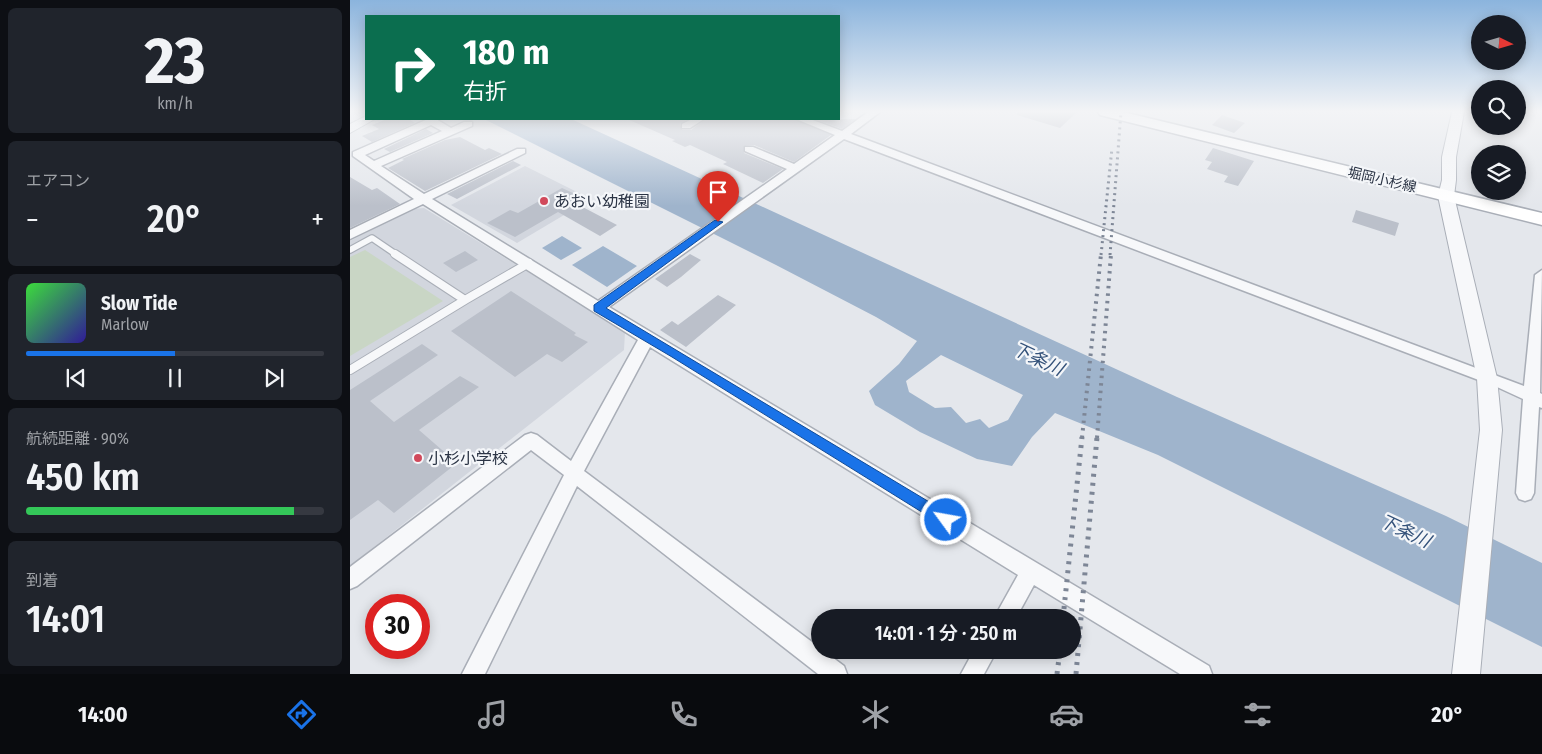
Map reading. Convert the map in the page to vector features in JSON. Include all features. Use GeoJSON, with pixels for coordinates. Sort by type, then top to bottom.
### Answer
{"type":"FeatureCollection","features":[{"type":"Feature","properties":{"kind":"main road","name":"堀岡小杉線"},"geometry":{"type":"LineString","coordinates":[[1245,143],[1542,219]]}},
{"type":"Feature","properties":{"kind":"street"},"geometry":{"type":"LineString","coordinates":[[354,152],[376,143]]}},
{"type":"Feature","properties":{"kind":"street"},"geometry":{"type":"LineString","coordinates":[[373,166],[424,143]]}},
{"type":"Feature","properties":{"kind":"street"},"geometry":{"type":"LineString","coordinates":[[598,308],[830,143]]}},
{"type":"Feature","properties":{"kind":"street"},"geometry":{"type":"LineString","coordinates":[[865,143],[1503,383],[1537,399]]}},
{"type":"Feature","properties":{"kind":"street"},"geometry":{"type":"LineString","coordinates":[[1452,143],[1446,196],[1487,378],[1491,430],[1466,674]]}},
{"type":"Feature","properties":{"kind":"street"},"geometry":{"type":"LineString","coordinates":[[749,149],[794,168]]}},
{"type":"Feature","properties":{"kind":"street"},"geometry":{"type":"LineString","coordinates":[[350,235],[521,151]]}},
{"type":"Feature","properties":{"kind":"street"},"geometry":{"type":"LineString","coordinates":[[354,152],[423,200],[529,263],[598,308],[1201,674]]}},
{"type":"Feature","properties":{"kind":"street"},"geometry":{"type":"LineString","coordinates":[[1525,493],[1528,422],[1537,399],[1542,275]]}},
{"type":"Feature","properties":{"kind":"street"},"geometry":{"type":"LineString","coordinates":[[473,674],[576,473],[605,412],[647,338]]}},
{"type":"Feature","properties":{"kind":"street"},"geometry":{"type":"LineString","coordinates":[[350,579],[531,440],[836,674]]}},
{"type":"Feature","properties":{"kind":"street"},"geometry":{"type":"LineString","coordinates":[[1009,609],[1031,572]]}},
{"type":"Feature","properties":{"kind":"street"},"geometry":{"type":"LineString","coordinates":[[972,674],[981,659]]}},
{"type":"Feature","properties":{"kind":"lane"},"geometry":{"type":"LineString","coordinates":[[350,250],[372,238],[465,300]]}},
{"type":"Feature","properties":{"kind":"lane"},"geometry":{"type":"LineString","coordinates":[[350,370],[529,263]]}},
{"type":"Feature","properties":{"kind":"shaded area"},"geometry":{"type":"Polygon","coordinates":[[[525,166],[591,199],[517,243],[451,205],[525,166]]]}},
{"type":"Feature","properties":{"kind":"shaded area","name":"小杉小学校"},"geometry":{"type":"Polygon","coordinates":[[[424,208],[625,332],[624,350],[350,566],[350,241],[412,209],[424,208]]]}},
{"type":"Feature","properties":{"kind":"green space"},"geometry":{"type":"Polygon","coordinates":[[[365,250],[443,301],[350,356],[350,257],[365,250]]]}},
{"type":"Feature","properties":{"kind":"water","name":"下条川"},"geometry":{"type":"Polygon","coordinates":[[[533,143],[624,143],[1177,397],[1446,516],[1542,563],[1542,647],[1158,455],[1055,413],[1032,437],[1012,466],[977,459],[920,432],[875,405],[869,391],[899,364],[917,341],[876,317],[533,143]],[[941,355],[906,381],[909,392],[935,408],[951,407],[966,423],[980,419],[989,428],[1008,420],[1023,395],[941,355]]]}},
{"type":"Feature","properties":{"kind":"water"},"geometry":{"type":"Polygon","coordinates":[[[562,236],[582,248],[561,260],[542,248],[562,236]]]}},
{"type":"Feature","properties":{"kind":"water"},"geometry":{"type":"Polygon","coordinates":[[[603,246],[637,266],[607,287],[572,265],[603,246]]]}},
{"type":"Feature","properties":{"kind":"building"},"geometry":{"type":"Polygon","coordinates":[[[396,143],[409,143],[390,152],[384,149],[396,143]]]}},
{"type":"Feature","properties":{"kind":"building"},"geometry":{"type":"Polygon","coordinates":[[[437,143],[472,143],[485,150],[489,148],[502,154],[425,191],[388,168],[404,160],[402,159],[437,143]]]}},
{"type":"Feature","properties":{"kind":"building"},"geometry":{"type":"Polygon","coordinates":[[[677,143],[819,143],[794,162],[754,145],[744,146],[744,153],[783,169],[763,183],[723,164],[727,162],[690,145],[685,147],[677,143]]]}},
{"type":"Feature","properties":{"kind":"building"},"geometry":{"type":"Polygon","coordinates":[[[1213,148],[1254,161],[1238,186],[1224,182],[1228,176],[1207,169],[1212,162],[1205,160],[1213,148]]]}},
{"type":"Feature","properties":{"kind":"building"},"geometry":{"type":"Polygon","coordinates":[[[513,161],[521,165],[457,199],[447,194],[513,161]]]}},
{"type":"Feature","properties":{"kind":"building"},"geometry":{"type":"Polygon","coordinates":[[[350,177],[372,190],[377,188],[400,204],[350,228],[350,177]]]}},
{"type":"Feature","properties":{"kind":"building"},"geometry":{"type":"Polygon","coordinates":[[[562,188],[584,198],[575,203],[617,225],[600,236],[558,212],[515,237],[487,223],[510,210],[518,213],[562,188]]]}},
{"type":"Feature","properties":{"kind":"building"},"geometry":{"type":"Polygon","coordinates":[[[1356,210],[1399,223],[1395,236],[1352,222],[1356,210]]]}},
{"type":"Feature","properties":{"kind":"building"},"geometry":{"type":"Polygon","coordinates":[[[465,251],[478,260],[456,272],[443,263],[465,251]]]}},
{"type":"Feature","properties":{"kind":"building"},"geometry":{"type":"Polygon","coordinates":[[[690,254],[701,260],[667,287],[655,279],[690,254]]]}},
{"type":"Feature","properties":{"kind":"building"},"geometry":{"type":"Polygon","coordinates":[[[511,291],[576,333],[574,335],[588,342],[562,362],[547,354],[515,377],[451,331],[511,291]]]}},
{"type":"Feature","properties":{"kind":"building"},"geometry":{"type":"Polygon","coordinates":[[[718,295],[736,305],[686,347],[660,330],[672,321],[678,325],[718,295]]]}},
{"type":"Feature","properties":{"kind":"building"},"geometry":{"type":"Polygon","coordinates":[[[422,344],[438,355],[370,401],[394,422],[460,376],[479,387],[419,430],[457,463],[394,513],[378,500],[350,520],[350,390],[422,344]]]}},
{"type":"Feature","properties":{"kind":"railway"},"geometry":{"type":"LineString","coordinates":[[1110,255],[1119,143]]}},
{"type":"Feature","properties":{"kind":"railway"},"geometry":{"type":"LineString","coordinates":[[1101,255],[1112,148]]}},
{"type":"Feature","properties":{"kind":"railway"},"geometry":{"type":"LineString","coordinates":[[1082,438],[1101,254]]}},
{"type":"Feature","properties":{"kind":"railway"},"geometry":{"type":"LineString","coordinates":[[1097,438],[1111,254]]}},
{"type":"Feature","properties":{"kind":"railway"},"geometry":{"type":"LineString","coordinates":[[1064,609],[1082,437]]}},
{"type":"Feature","properties":{"kind":"railway"},"geometry":{"type":"LineString","coordinates":[[1076,674],[1097,437]]}},
{"type":"Feature","properties":{"kind":"railway"},"geometry":{"type":"LineString","coordinates":[[1057,674],[1059,659]]}},
{"type":"Feature","properties":{"kind":"place","name":"あおい幼稚園"},"geometry":{"type":"Point","coordinates":[544,201]}},
{"type":"Feature","properties":{"kind":"place","name":"小杉小学校"},"geometry":{"type":"Point","coordinates":[418,458]}},
{"type":"Feature","properties":{"kind":"route"},"geometry":{"type":"LineString","coordinates":[[718,222],[598,308],[946,520]]}}]}
